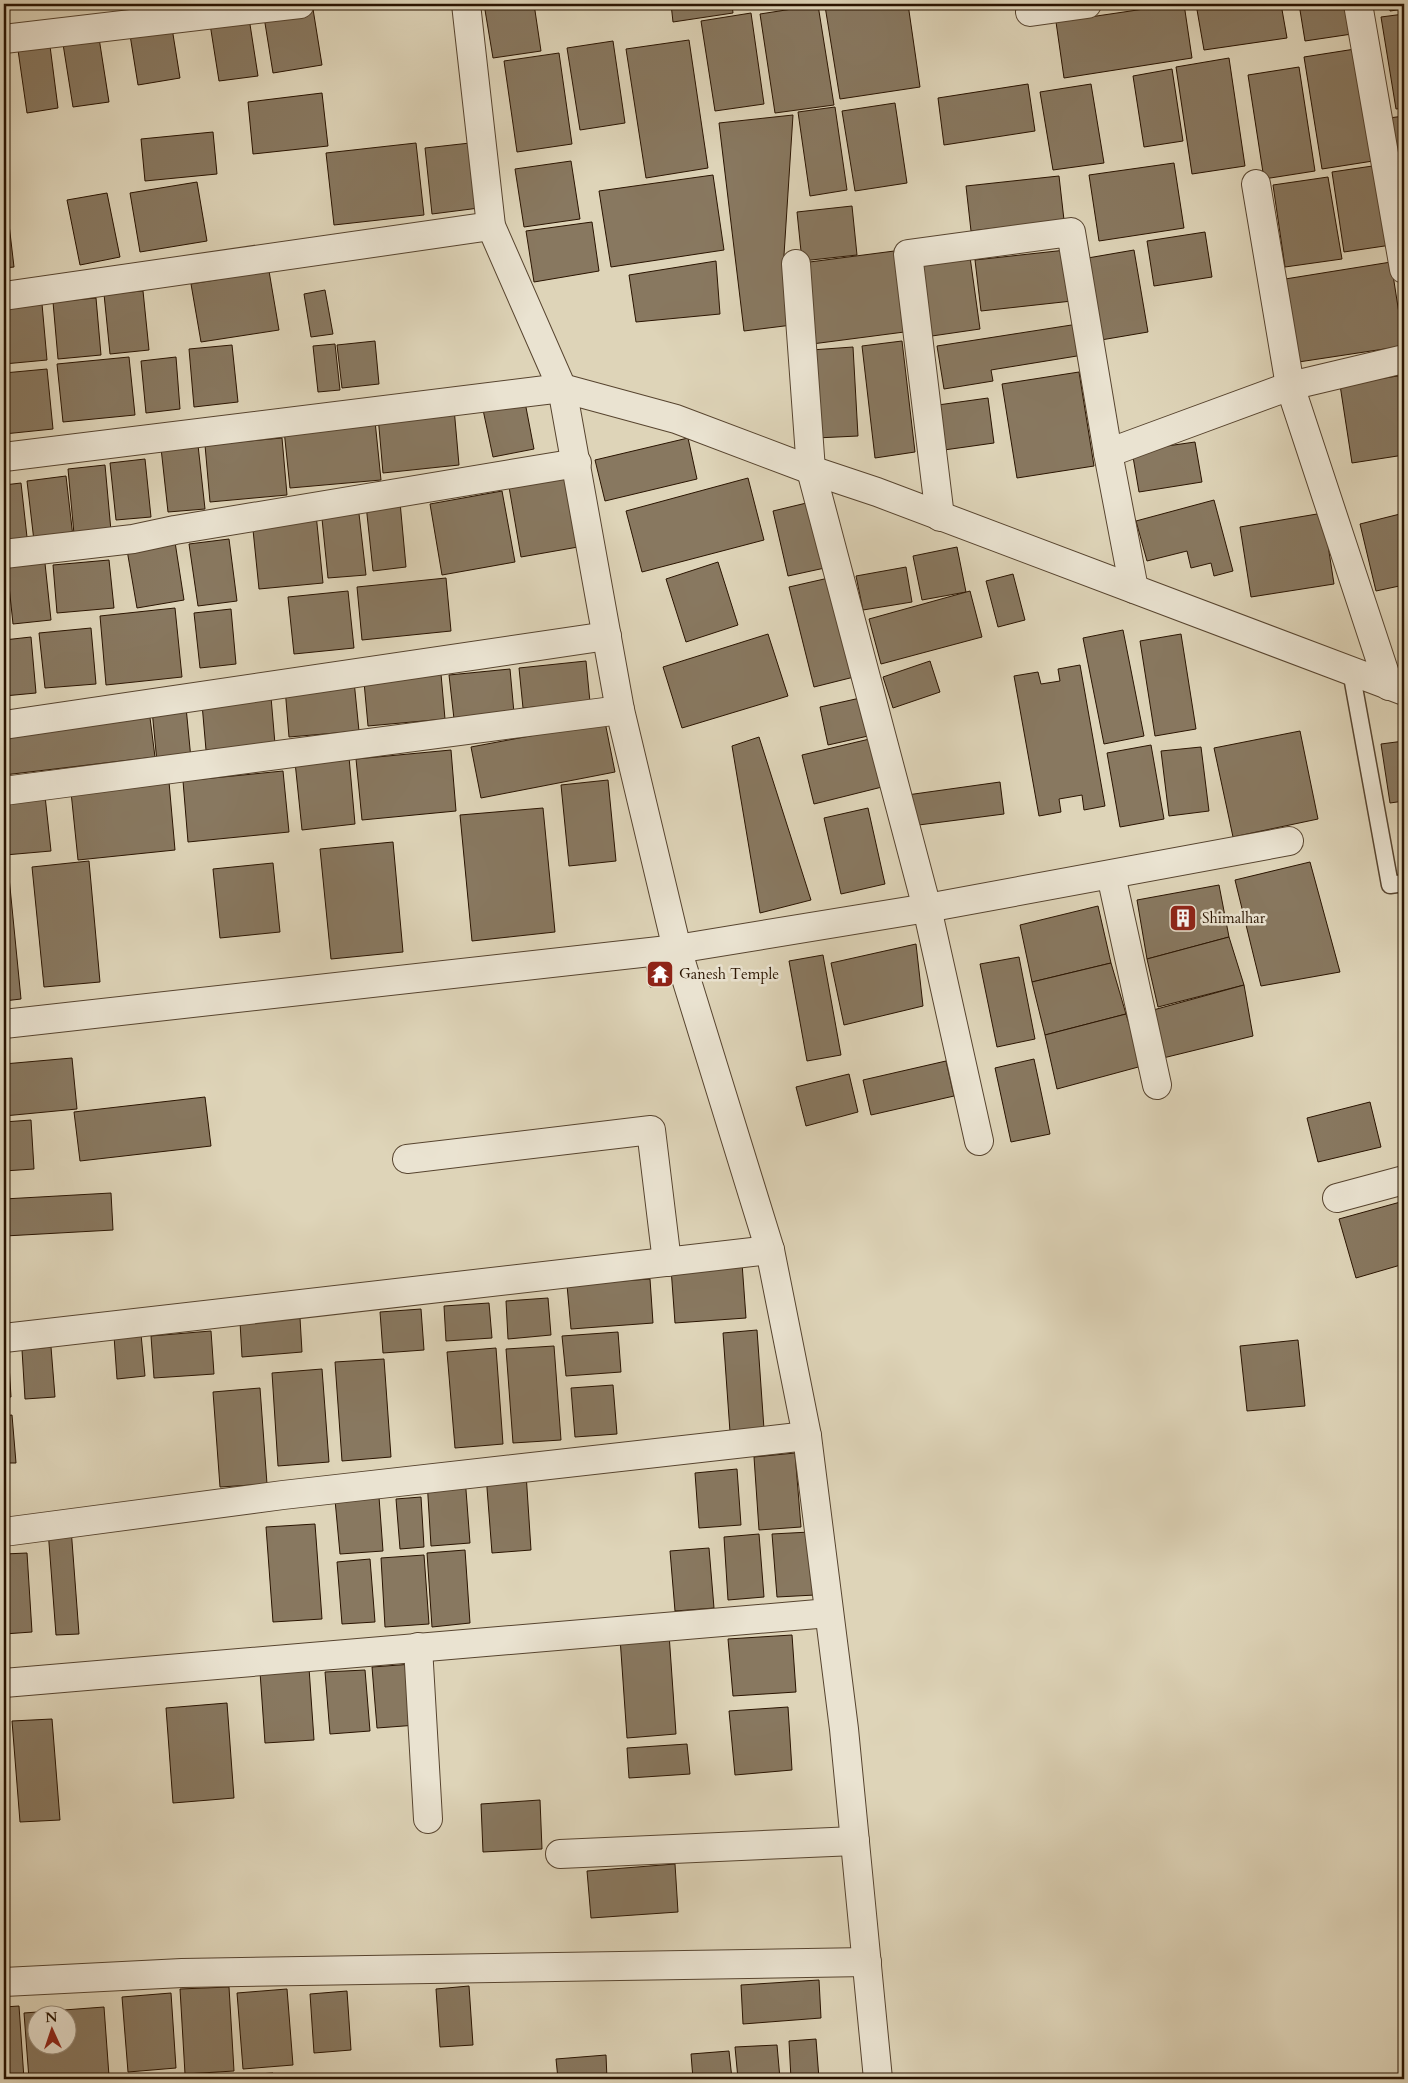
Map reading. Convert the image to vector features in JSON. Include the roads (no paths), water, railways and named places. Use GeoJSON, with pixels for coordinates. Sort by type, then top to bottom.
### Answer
{"type":"FeatureCollection","features":[{"type":"Feature","properties":{"kind":"street"},"geometry":{"type":"LineString","coordinates":[[4,39],[300,4]]}},
{"type":"Feature","properties":{"kind":"street"},"geometry":{"type":"LineString","coordinates":[[466,4],[491,226],[562,388],[620,710],[678,949],[770,1250],[807,1436],[855,1840],[878,2079]]}},
{"type":"Feature","properties":{"kind":"street"},"geometry":{"type":"LineString","coordinates":[[1030,12],[1087,4]]}},
{"type":"Feature","properties":{"kind":"street"},"geometry":{"type":"LineString","coordinates":[[1358,4],[1404,269]]}},
{"type":"Feature","properties":{"kind":"street"},"geometry":{"type":"LineString","coordinates":[[1256,184],[1290,386],[1397,689]]}},
{"type":"Feature","properties":{"kind":"street"},"geometry":{"type":"LineString","coordinates":[[4,296],[491,226]]}},
{"type":"Feature","properties":{"kind":"street"},"geometry":{"type":"LineString","coordinates":[[940,517],[908,254],[1071,232],[1108,453],[1134,589]]}},
{"type":"Feature","properties":{"kind":"street"},"geometry":{"type":"LineString","coordinates":[[796,264],[811,470],[927,908],[980,1141]]}},
{"type":"Feature","properties":{"kind":"street"},"geometry":{"type":"LineString","coordinates":[[1108,453],[1290,386],[1404,359]]}},
{"type":"Feature","properties":{"kind":"street"},"geometry":{"type":"LineString","coordinates":[[4,458],[562,388],[676,419],[811,470],[877,492],[1397,689]]}},
{"type":"Feature","properties":{"kind":"street"},"geometry":{"type":"LineString","coordinates":[[4,554],[133,538],[577,463]]}},
{"type":"Feature","properties":{"kind":"street"},"geometry":{"type":"LineString","coordinates":[[4,725],[607,636]]}},
{"type":"Feature","properties":{"kind":"street"},"geometry":{"type":"LineString","coordinates":[[4,790],[620,710]]}},
{"type":"Feature","properties":{"kind":"street"},"geometry":{"type":"LineString","coordinates":[[4,1024],[678,949],[927,908],[1289,841]]}},
{"type":"Feature","properties":{"kind":"street"},"geometry":{"type":"LineString","coordinates":[[1111,875],[1157,1086]]}},
{"type":"Feature","properties":{"kind":"street"},"geometry":{"type":"LineString","coordinates":[[407,1160],[651,1130],[667,1262]]}},
{"type":"Feature","properties":{"kind":"street"},"geometry":{"type":"LineString","coordinates":[[1338,1198],[1404,1180]]}},
{"type":"Feature","properties":{"kind":"street"},"geometry":{"type":"LineString","coordinates":[[4,1338],[770,1250]]}},
{"type":"Feature","properties":{"kind":"street"},"geometry":{"type":"LineString","coordinates":[[4,1532],[283,1494],[807,1436]]}},
{"type":"Feature","properties":{"kind":"street"},"geometry":{"type":"LineString","coordinates":[[4,1683],[829,1613]]}},
{"type":"Feature","properties":{"kind":"street"},"geometry":{"type":"LineString","coordinates":[[418,1648],[428,1819]]}},
{"type":"Feature","properties":{"kind":"street"},"geometry":{"type":"LineString","coordinates":[[560,1854],[855,1840]]}},
{"type":"Feature","properties":{"kind":"street"},"geometry":{"type":"LineString","coordinates":[[4,1982],[182,1973],[867,1962]]}},
{"type":"Feature","properties":{"kind":"lane"},"geometry":{"type":"LineString","coordinates":[[1350,671],[1390,885],[1404,883]]}},
{"type":"Feature","properties":{"kind":"place","name":"Shimalhar"},"geometry":{"type":"Point","coordinates":[1183,918]}},
{"type":"Feature","properties":{"kind":"place","name":"Ganesh Temple"},"geometry":{"type":"Point","coordinates":[660,974]}}]}
